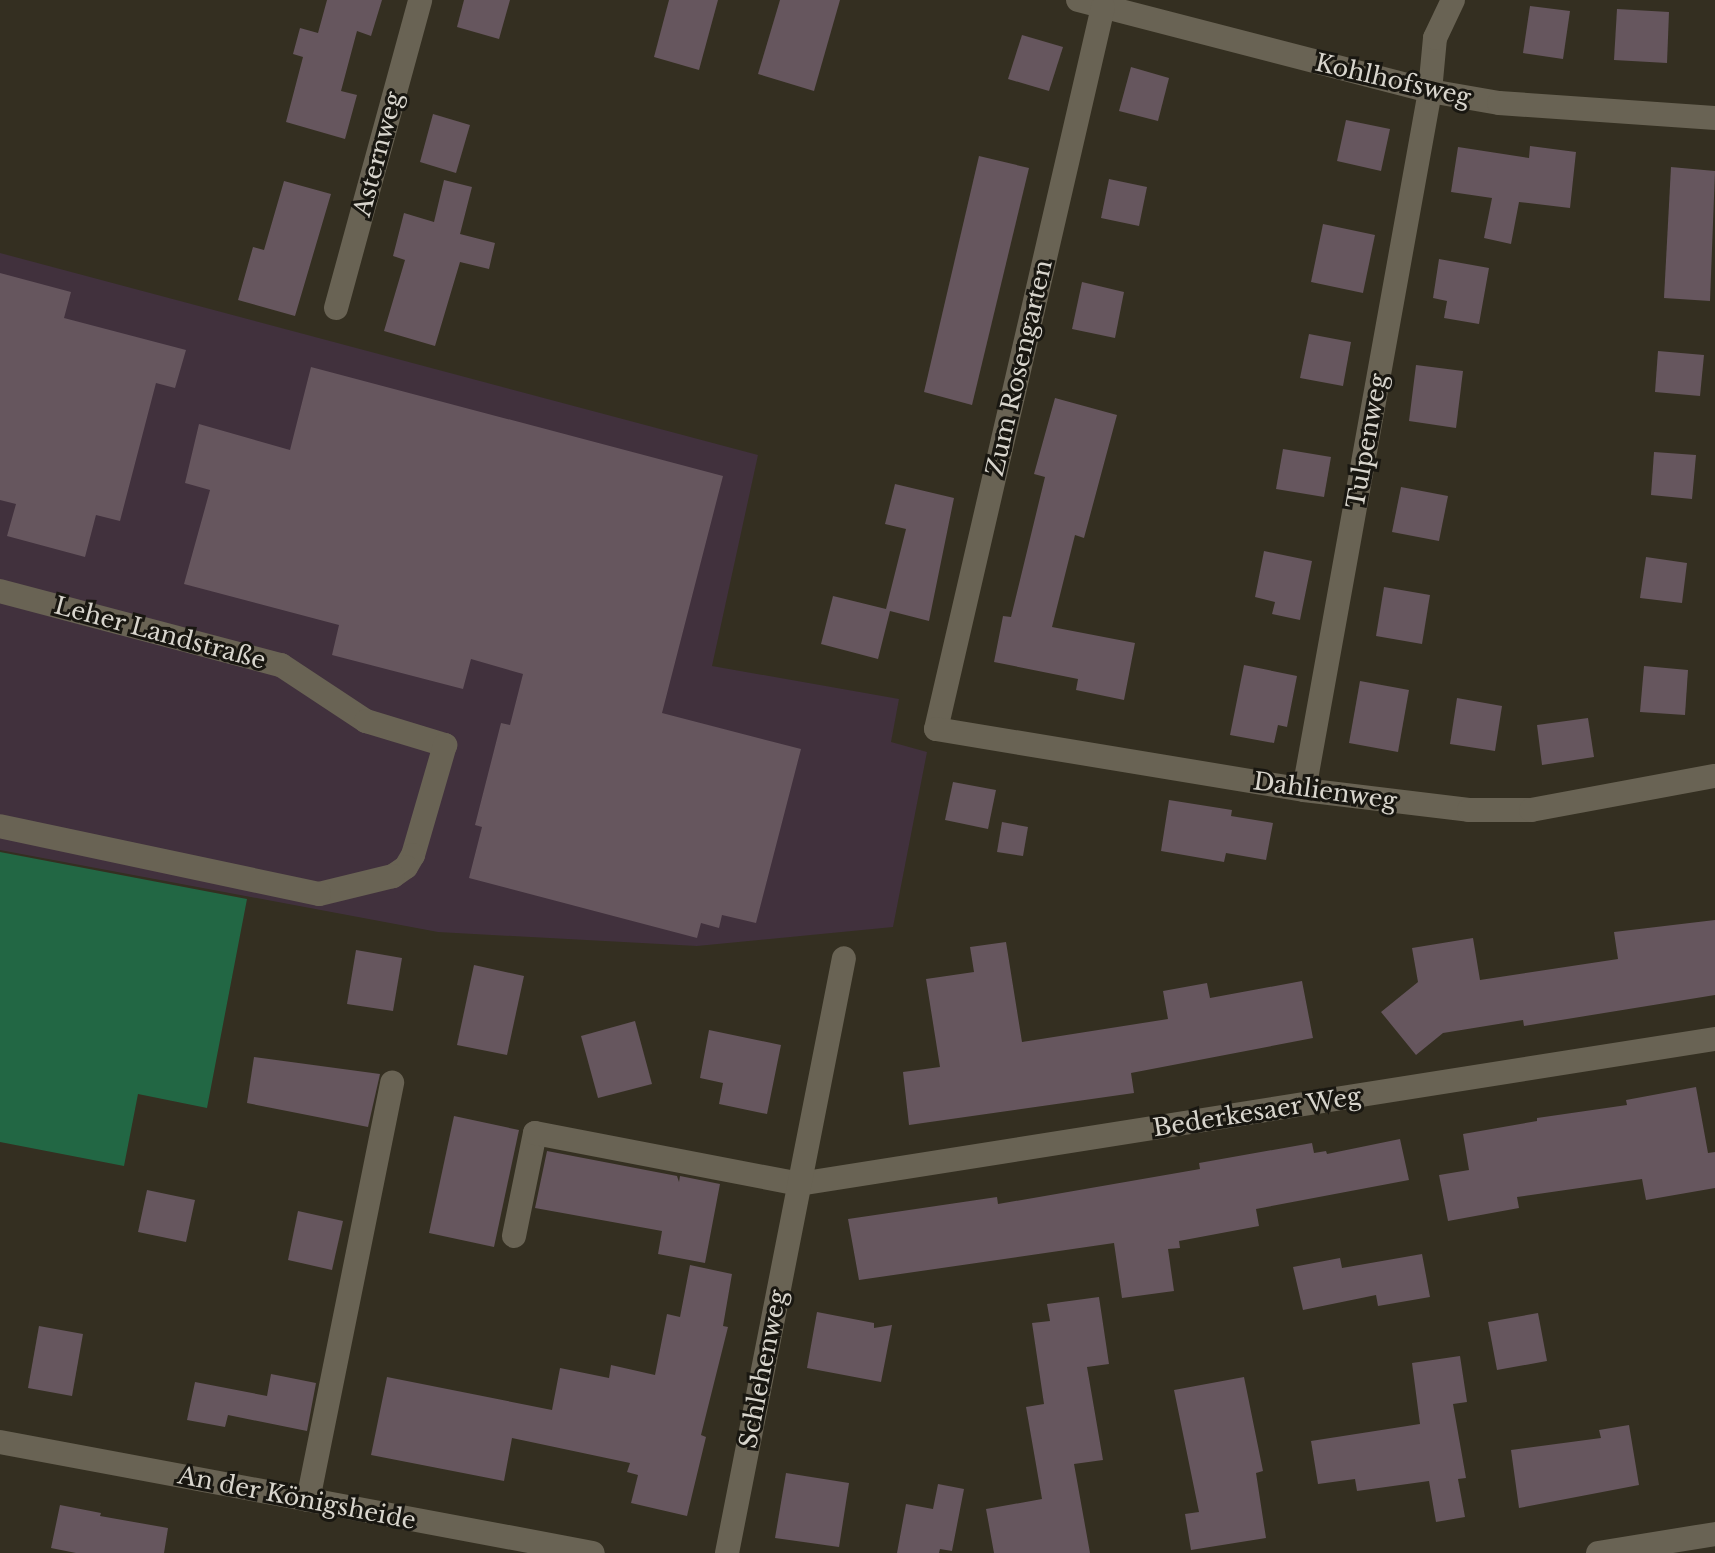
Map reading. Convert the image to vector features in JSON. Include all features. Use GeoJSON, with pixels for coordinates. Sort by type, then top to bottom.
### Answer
{"type":"FeatureCollection","features":[{"type":"Feature","properties":{"kind":"street","name":"Asternweg"},"geometry":{"type":"LineString","coordinates":[[336,308],[420,0]]}},
{"type":"Feature","properties":{"kind":"street","name":"Kohlhofsweg"},"geometry":{"type":"LineString","coordinates":[[1078,0],[1430,91],[1499,103],[1715,118]]}},
{"type":"Feature","properties":{"kind":"street","name":"Tulpenweg"},"geometry":{"type":"LineString","coordinates":[[1304,790],[1430,91],[1435,38],[1453,0]]}},
{"type":"Feature","properties":{"kind":"street","name":"Zum Rosengarten"},"geometry":{"type":"LineString","coordinates":[[936,729],[1103,7]]}},
{"type":"Feature","properties":{"kind":"street","name":"Leher Landstraße"},"geometry":{"type":"LineString","coordinates":[[0,591],[281,665],[366,721],[445,745],[413,855],[406,867],[393,876],[319,894],[0,826]]}},
{"type":"Feature","properties":{"kind":"street","name":"Dahlienweg"},"geometry":{"type":"LineString","coordinates":[[936,729],[1304,790],[1469,810],[1531,810],[1715,776]]}},
{"type":"Feature","properties":{"kind":"street","name":"Schlehenweg"},"geometry":{"type":"LineString","coordinates":[[727,1553],[844,958]]}},
{"type":"Feature","properties":{"kind":"street","name":"Bederkesaer Weg"},"geometry":{"type":"LineString","coordinates":[[799,1184],[1715,1039]]}},
{"type":"Feature","properties":{"kind":"street"},"geometry":{"type":"LineString","coordinates":[[308,1500],[392,1082]]}},
{"type":"Feature","properties":{"kind":"street"},"geometry":{"type":"LineString","coordinates":[[514,1236],[535,1133],[799,1184]]}},
{"type":"Feature","properties":{"kind":"street","name":"An der Königsheide"},"geometry":{"type":"LineString","coordinates":[[0,1442],[553,1549],[593,1553]]}},
{"type":"Feature","properties":{"kind":"street"},"geometry":{"type":"LineString","coordinates":[[1598,1553],[1650,1549],[1715,1534]]}},
{"type":"Feature","properties":{"kind":"shaded area"},"geometry":{"type":"Polygon","coordinates":[[[0,253],[758,455],[712,666],[899,699],[891,742],[927,752],[893,927],[697,946],[438,932],[0,850],[0,253]]]}},
{"type":"Feature","properties":{"kind":"green space"},"geometry":{"type":"Polygon","coordinates":[[[0,852],[247,899],[207,1108],[138,1094],[124,1166],[0,1142],[0,852]]]}},
{"type":"Feature","properties":{"kind":"building"},"geometry":{"type":"Polygon","coordinates":[[[327,0],[382,0],[371,36],[357,31],[341,91],[357,95],[345,139],[286,122],[303,57],[293,54],[300,28],[318,33],[327,0]]]}},
{"type":"Feature","properties":{"kind":"building"},"geometry":{"type":"Polygon","coordinates":[[[464,0],[510,0],[499,39],[457,27],[464,0]]]}},
{"type":"Feature","properties":{"kind":"building"},"geometry":{"type":"Polygon","coordinates":[[[669,0],[718,0],[699,70],[654,57],[669,0]]]}},
{"type":"Feature","properties":{"kind":"building"},"geometry":{"type":"Polygon","coordinates":[[[780,0],[840,0],[814,91],[758,74],[780,0]]]}},
{"type":"Feature","properties":{"kind":"building"},"geometry":{"type":"Polygon","coordinates":[[[1530,6],[1570,11],[1563,59],[1523,53],[1530,6]]]}},
{"type":"Feature","properties":{"kind":"building"},"geometry":{"type":"Polygon","coordinates":[[[1617,9],[1669,12],[1667,63],[1614,60],[1617,9]]]}},
{"type":"Feature","properties":{"kind":"building"},"geometry":{"type":"Polygon","coordinates":[[[1022,35],[1063,47],[1049,91],[1008,79],[1022,35]]]}},
{"type":"Feature","properties":{"kind":"building"},"geometry":{"type":"Polygon","coordinates":[[[1131,67],[1169,78],[1158,121],[1119,111],[1131,67]]]}},
{"type":"Feature","properties":{"kind":"building"},"geometry":{"type":"Polygon","coordinates":[[[433,114],[470,125],[456,173],[420,162],[433,114]]]}},
{"type":"Feature","properties":{"kind":"building"},"geometry":{"type":"Polygon","coordinates":[[[1346,120],[1390,129],[1381,171],[1337,161],[1346,120]]]}},
{"type":"Feature","properties":{"kind":"building"},"geometry":{"type":"Polygon","coordinates":[[[1530,146],[1576,152],[1570,208],[1519,202],[1511,244],[1484,238],[1492,198],[1451,192],[1458,147],[1529,158],[1530,146]]]}},
{"type":"Feature","properties":{"kind":"building"},"geometry":{"type":"Polygon","coordinates":[[[979,156],[1029,168],[972,405],[924,392],[979,156]]]}},
{"type":"Feature","properties":{"kind":"building"},"geometry":{"type":"Polygon","coordinates":[[[1671,167],[1715,171],[1710,301],[1664,298],[1671,167]]]}},
{"type":"Feature","properties":{"kind":"building"},"geometry":{"type":"Polygon","coordinates":[[[1109,179],[1147,187],[1139,226],[1101,218],[1109,179]]]}},
{"type":"Feature","properties":{"kind":"building"},"geometry":{"type":"Polygon","coordinates":[[[444,180],[472,187],[460,234],[495,243],[489,269],[460,262],[435,346],[384,331],[405,260],[393,256],[404,213],[434,222],[444,180]]]}},
{"type":"Feature","properties":{"kind":"building"},"geometry":{"type":"Polygon","coordinates":[[[284,181],[331,194],[295,316],[238,300],[253,247],[264,250],[284,181]]]}},
{"type":"Feature","properties":{"kind":"building"},"geometry":{"type":"Polygon","coordinates":[[[1323,224],[1375,235],[1363,293],[1311,282],[1323,224]]]}},
{"type":"Feature","properties":{"kind":"building"},"geometry":{"type":"Polygon","coordinates":[[[1439,259],[1489,268],[1479,324],[1444,318],[1447,301],[1433,298],[1439,259]]]}},
{"type":"Feature","properties":{"kind":"building"},"geometry":{"type":"Polygon","coordinates":[[[0,273],[71,292],[64,318],[186,350],[175,388],[156,383],[120,521],[96,515],[85,557],[7,536],[16,504],[0,500],[0,273]]]}},
{"type":"Feature","properties":{"kind":"building"},"geometry":{"type":"Polygon","coordinates":[[[1082,282],[1124,292],[1115,338],[1072,329],[1082,282]]]}},
{"type":"Feature","properties":{"kind":"building"},"geometry":{"type":"Polygon","coordinates":[[[1309,334],[1351,342],[1343,386],[1300,378],[1309,334]]]}},
{"type":"Feature","properties":{"kind":"building"},"geometry":{"type":"Polygon","coordinates":[[[1658,351],[1704,355],[1700,396],[1655,392],[1658,351]]]}},
{"type":"Feature","properties":{"kind":"building"},"geometry":{"type":"Polygon","coordinates":[[[1416,365],[1463,371],[1456,428],[1409,421],[1416,365]]]}},
{"type":"Feature","properties":{"kind":"building"},"geometry":{"type":"Polygon","coordinates":[[[311,367],[723,476],[662,713],[801,749],[756,923],[722,915],[719,928],[701,923],[697,938],[469,878],[482,827],[475,825],[501,723],[510,725],[523,674],[471,659],[463,689],[332,655],[339,625],[184,584],[210,490],[185,483],[199,424],[290,450],[311,367]]]}},
{"type":"Feature","properties":{"kind":"building"},"geometry":{"type":"Polygon","coordinates":[[[1055,398],[1117,415],[1084,538],[1075,535],[1052,627],[1135,643],[1124,700],[1076,690],[1078,679],[994,662],[1003,616],[1011,617],[1045,477],[1034,474],[1055,398]]]}},
{"type":"Feature","properties":{"kind":"building"},"geometry":{"type":"Polygon","coordinates":[[[1283,449],[1331,457],[1324,497],[1276,489],[1283,449]]]}},
{"type":"Feature","properties":{"kind":"building"},"geometry":{"type":"Polygon","coordinates":[[[1654,452],[1696,455],[1692,499],[1651,495],[1654,452]]]}},
{"type":"Feature","properties":{"kind":"building"},"geometry":{"type":"Polygon","coordinates":[[[895,484],[954,498],[929,621],[890,611],[878,659],[821,644],[833,596],[886,609],[906,529],[885,524],[895,484]]]}},
{"type":"Feature","properties":{"kind":"building"},"geometry":{"type":"Polygon","coordinates":[[[1401,487],[1448,496],[1439,541],[1392,532],[1401,487]]]}},
{"type":"Feature","properties":{"kind":"building"},"geometry":{"type":"Polygon","coordinates":[[[1264,551],[1312,561],[1300,620],[1272,614],[1275,602],[1255,597],[1264,551]]]}},
{"type":"Feature","properties":{"kind":"building"},"geometry":{"type":"Polygon","coordinates":[[[1646,557],[1687,563],[1682,603],[1640,598],[1646,557]]]}},
{"type":"Feature","properties":{"kind":"building"},"geometry":{"type":"Polygon","coordinates":[[[1384,587],[1430,595],[1422,644],[1376,636],[1384,587]]]}},
{"type":"Feature","properties":{"kind":"building"},"geometry":{"type":"Polygon","coordinates":[[[1244,665],[1297,676],[1287,727],[1278,725],[1274,743],[1230,735],[1244,665]]]}},
{"type":"Feature","properties":{"kind":"building"},"geometry":{"type":"Polygon","coordinates":[[[1644,666],[1688,670],[1685,715],[1640,712],[1644,666]]]}},
{"type":"Feature","properties":{"kind":"building"},"geometry":{"type":"Polygon","coordinates":[[[1360,681],[1409,690],[1398,752],[1349,743],[1360,681]]]}},
{"type":"Feature","properties":{"kind":"building"},"geometry":{"type":"Polygon","coordinates":[[[1457,698],[1502,706],[1495,751],[1450,744],[1457,698]]]}},
{"type":"Feature","properties":{"kind":"building"},"geometry":{"type":"Polygon","coordinates":[[[1588,718],[1594,757],[1542,765],[1537,725],[1588,718]]]}},
{"type":"Feature","properties":{"kind":"building"},"geometry":{"type":"Polygon","coordinates":[[[953,782],[996,790],[988,829],[945,820],[953,782]]]}},
{"type":"Feature","properties":{"kind":"building"},"geometry":{"type":"Polygon","coordinates":[[[1169,800],[1232,810],[1231,816],[1273,823],[1266,860],[1226,853],[1224,862],[1161,851],[1169,800]]]}},
{"type":"Feature","properties":{"kind":"building"},"geometry":{"type":"Polygon","coordinates":[[[1002,822],[1028,827],[1023,856],[997,852],[1002,822]]]}},
{"type":"Feature","properties":{"kind":"building"},"geometry":{"type":"Polygon","coordinates":[[[1715,920],[1715,995],[1524,1026],[1523,1020],[1443,1033],[1416,1055],[1381,1012],[1418,982],[1412,948],[1473,938],[1480,980],[1618,959],[1614,932],[1715,920]]]}},
{"type":"Feature","properties":{"kind":"building"},"geometry":{"type":"Polygon","coordinates":[[[1006,942],[1022,1042],[1168,1019],[1163,991],[1207,983],[1210,998],[1302,981],[1313,1038],[1131,1073],[1134,1093],[909,1125],[903,1072],[940,1067],[926,979],[974,972],[970,947],[1006,942]]]}},
{"type":"Feature","properties":{"kind":"building"},"geometry":{"type":"Polygon","coordinates":[[[356,950],[402,958],[393,1011],[347,1004],[356,950]]]}},
{"type":"Feature","properties":{"kind":"building"},"geometry":{"type":"Polygon","coordinates":[[[474,965],[524,976],[507,1055],[457,1045],[474,965]]]}},
{"type":"Feature","properties":{"kind":"building"},"geometry":{"type":"Polygon","coordinates":[[[635,1021],[652,1084],[598,1098],[581,1036],[635,1021]]]}},
{"type":"Feature","properties":{"kind":"building"},"geometry":{"type":"Polygon","coordinates":[[[709,1030],[781,1045],[767,1114],[719,1104],[723,1083],[700,1078],[709,1030]]]}},
{"type":"Feature","properties":{"kind":"building"},"geometry":{"type":"Polygon","coordinates":[[[254,1057],[380,1074],[368,1127],[247,1103],[254,1057]]]}},
{"type":"Feature","properties":{"kind":"building"},"geometry":{"type":"Polygon","coordinates":[[[1696,1087],[1708,1153],[1715,1152],[1715,1188],[1646,1200],[1642,1179],[1517,1197],[1519,1208],[1448,1221],[1439,1175],[1469,1170],[1463,1134],[1537,1121],[1537,1118],[1627,1105],[1626,1100],[1696,1087]]]}},
{"type":"Feature","properties":{"kind":"building"},"geometry":{"type":"Polygon","coordinates":[[[454,1116],[519,1130],[494,1247],[429,1233],[454,1116]]]}},
{"type":"Feature","properties":{"kind":"building"},"geometry":{"type":"Polygon","coordinates":[[[1400,1139],[1409,1180],[1256,1209],[1259,1226],[1179,1241],[1180,1248],[1168,1249],[1174,1291],[1122,1298],[1114,1243],[859,1280],[848,1219],[997,1197],[998,1204],[1200,1169],[1199,1163],[1312,1143],[1314,1153],[1326,1151],[1327,1154],[1400,1139]]]}},
{"type":"Feature","properties":{"kind":"building"},"geometry":{"type":"Polygon","coordinates":[[[547,1151],[677,1176],[679,1182],[680,1176],[720,1184],[705,1263],[658,1254],[662,1231],[535,1208],[547,1151]]]}},
{"type":"Feature","properties":{"kind":"building"},"geometry":{"type":"Polygon","coordinates":[[[147,1190],[195,1200],[186,1242],[138,1232],[147,1190]]]}},
{"type":"Feature","properties":{"kind":"building"},"geometry":{"type":"Polygon","coordinates":[[[298,1211],[343,1221],[332,1270],[288,1260],[298,1211]]]}},
{"type":"Feature","properties":{"kind":"building"},"geometry":{"type":"Polygon","coordinates":[[[1422,1254],[1430,1297],[1378,1306],[1376,1295],[1303,1310],[1293,1267],[1340,1258],[1342,1268],[1422,1254]]]}},
{"type":"Feature","properties":{"kind":"building"},"geometry":{"type":"Polygon","coordinates":[[[690,1265],[732,1274],[723,1326],[728,1327],[701,1435],[706,1437],[687,1516],[631,1503],[638,1475],[627,1472],[630,1463],[512,1438],[504,1481],[371,1455],[387,1377],[552,1410],[560,1368],[609,1378],[611,1365],[655,1375],[667,1314],[680,1317],[690,1265]]]}},
{"type":"Feature","properties":{"kind":"building"},"geometry":{"type":"Polygon","coordinates":[[[1099,1297],[1109,1364],[1087,1367],[1103,1460],[1074,1464],[1090,1553],[994,1553],[986,1509],[1042,1499],[1026,1407],[1044,1404],[1032,1323],[1050,1321],[1047,1304],[1099,1297]]]}},
{"type":"Feature","properties":{"kind":"building"},"geometry":{"type":"Polygon","coordinates":[[[817,1312],[874,1323],[874,1328],[892,1325],[881,1382],[807,1368],[817,1312]]]}},
{"type":"Feature","properties":{"kind":"building"},"geometry":{"type":"Polygon","coordinates":[[[1538,1313],[1547,1361],[1497,1370],[1488,1322],[1538,1313]]]}},
{"type":"Feature","properties":{"kind":"building"},"geometry":{"type":"Polygon","coordinates":[[[39,1326],[83,1334],[72,1396],[28,1388],[39,1326]]]}},
{"type":"Feature","properties":{"kind":"building"},"geometry":{"type":"Polygon","coordinates":[[[1460,1356],[1467,1402],[1453,1404],[1466,1478],[1458,1479],[1465,1517],[1436,1522],[1429,1481],[1357,1491],[1355,1479],[1318,1484],[1311,1441],[1420,1424],[1412,1363],[1460,1356]]]}},
{"type":"Feature","properties":{"kind":"building"},"geometry":{"type":"Polygon","coordinates":[[[271,1374],[316,1383],[307,1431],[228,1415],[225,1427],[187,1420],[195,1382],[267,1396],[271,1374]]]}},
{"type":"Feature","properties":{"kind":"building"},"geometry":{"type":"Polygon","coordinates":[[[1244,1377],[1263,1471],[1256,1473],[1266,1538],[1191,1550],[1185,1514],[1199,1512],[1174,1390],[1244,1377]]]}},
{"type":"Feature","properties":{"kind":"building"},"geometry":{"type":"Polygon","coordinates":[[[1629,1425],[1639,1485],[1519,1508],[1511,1450],[1601,1438],[1599,1430],[1629,1425]]]}},
{"type":"Feature","properties":{"kind":"building"},"geometry":{"type":"Polygon","coordinates":[[[786,1473],[849,1483],[839,1547],[775,1538],[786,1473]]]}},
{"type":"Feature","properties":{"kind":"building"},"geometry":{"type":"Polygon","coordinates":[[[938,1484],[964,1489],[952,1551],[940,1549],[939,1553],[897,1553],[906,1504],[933,1509],[938,1484]]]}},
{"type":"Feature","properties":{"kind":"building"},"geometry":{"type":"Polygon","coordinates":[[[60,1505],[101,1513],[100,1516],[168,1528],[164,1553],[76,1553],[51,1548],[60,1505]]]}}]}
